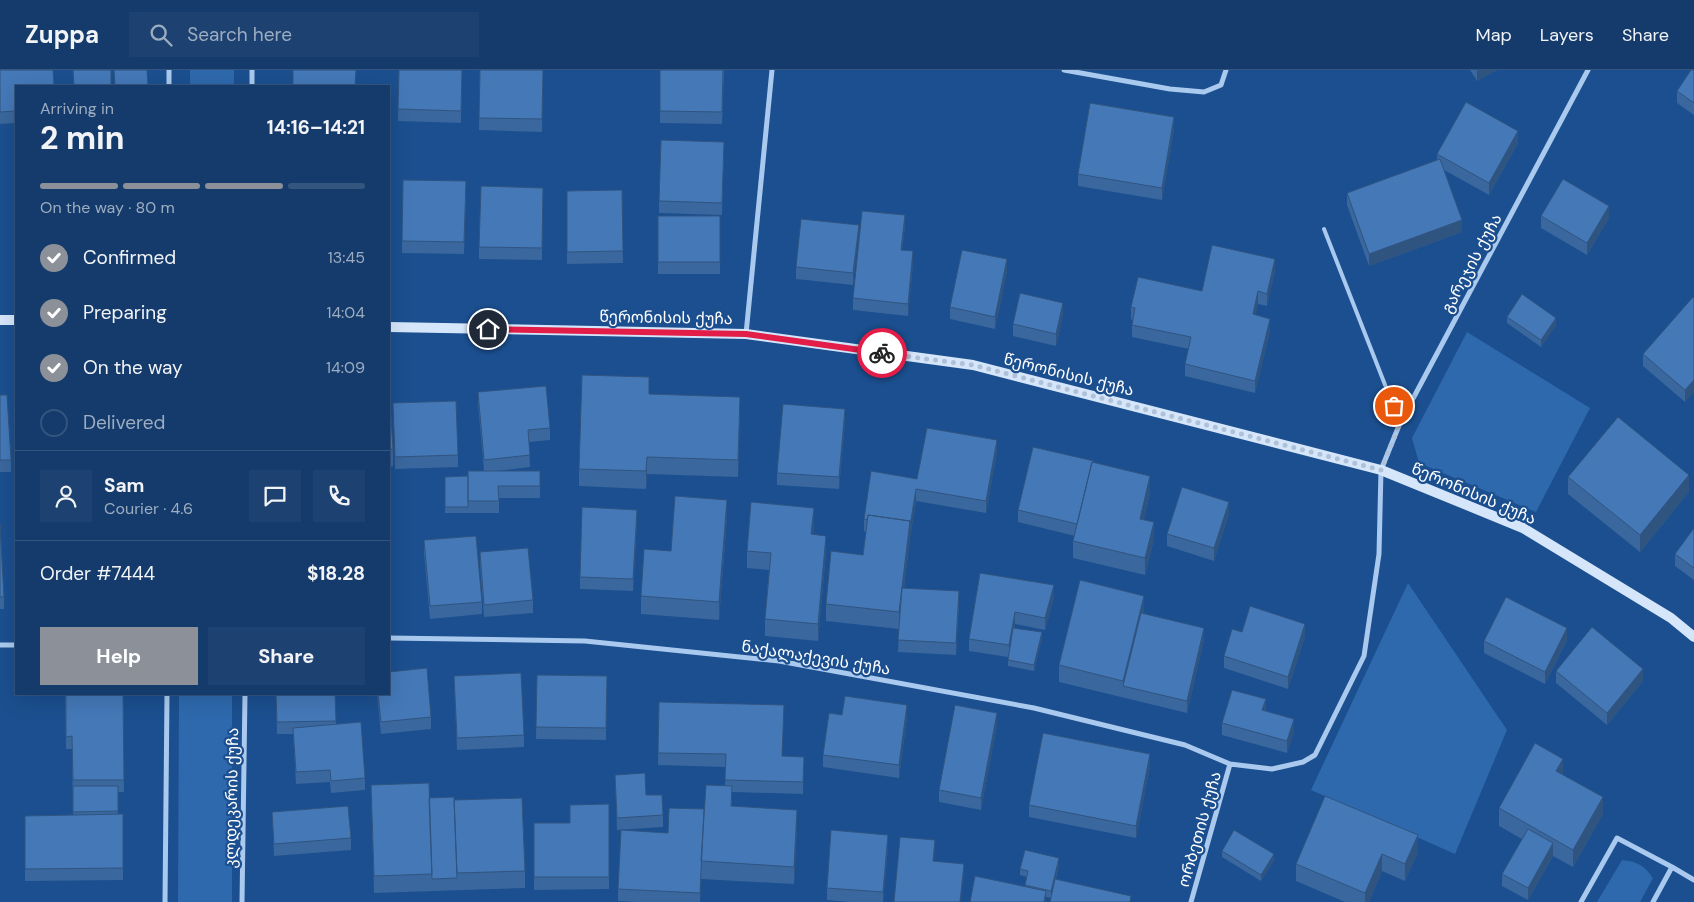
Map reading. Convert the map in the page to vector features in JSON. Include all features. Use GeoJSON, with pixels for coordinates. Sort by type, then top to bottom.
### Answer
{"type":"FeatureCollection","features":[{"type":"Feature","properties":{"kind":"street"},"geometry":{"type":"LineString","coordinates":[[169,70],[169,85]]}},
{"type":"Feature","properties":{"kind":"street"},"geometry":{"type":"LineString","coordinates":[[252,70],[252,85]]}},
{"type":"Feature","properties":{"kind":"street"},"geometry":{"type":"LineString","coordinates":[[746,334],[772,70]]}},
{"type":"Feature","properties":{"kind":"street"},"geometry":{"type":"LineString","coordinates":[[1064,70],[1170,89],[1204,92],[1221,85],[1226,70]]}},
{"type":"Feature","properties":{"kind":"street","name":"გარეჯის ქუჩა"},"geometry":{"type":"LineString","coordinates":[[1381,470],[1400,423],[1588,70]]}},
{"type":"Feature","properties":{"kind":"street"},"geometry":{"type":"LineString","coordinates":[[0,320],[15,320]]}},
{"type":"Feature","properties":{"kind":"street","name":"წერონისის ქუჩა"},"geometry":{"type":"LineString","coordinates":[[390,327],[746,334],[973,365],[1381,470],[1523,528],[1671,618],[1694,636]]}},
{"type":"Feature","properties":{"kind":"street","name":"ნაქალაქევის ქუჩა"},"geometry":{"type":"LineString","coordinates":[[390,638],[586,641],[778,661],[1034,708],[1185,745],[1230,764],[1272,770],[1304,762],[1316,755],[1364,656],[1379,554],[1381,470]]}},
{"type":"Feature","properties":{"kind":"street"},"geometry":{"type":"LineString","coordinates":[[0,645],[15,645]]}},
{"type":"Feature","properties":{"kind":"street"},"geometry":{"type":"LineString","coordinates":[[165,902],[167,695]]}},
{"type":"Feature","properties":{"kind":"street","name":"კლდეკარის ქუჩა"},"geometry":{"type":"LineString","coordinates":[[242,902],[245,695]]}},
{"type":"Feature","properties":{"kind":"street","name":"ორბეთის ქუჩა"},"geometry":{"type":"LineString","coordinates":[[1191,902],[1230,764]]}},
{"type":"Feature","properties":{"kind":"street"},"geometry":{"type":"LineString","coordinates":[[1581,902],[1616,838],[1694,880]]}},
{"type":"Feature","properties":{"kind":"street"},"geometry":{"type":"LineString","coordinates":[[1653,902],[1672,867]]}},
{"type":"Feature","properties":{"kind":"lane"},"geometry":{"type":"LineString","coordinates":[[1324,229],[1400,423]]}},
{"type":"Feature","properties":{"kind":"shaded area"},"geometry":{"type":"Polygon","coordinates":[[[190,70],[234,70],[234,85],[190,85],[190,70]]]}},
{"type":"Feature","properties":{"kind":"shaded area"},"geometry":{"type":"Polygon","coordinates":[[[1467,332],[1590,408],[1536,512],[1419,463],[1412,438],[1467,332]]]}},
{"type":"Feature","properties":{"kind":"shaded area"},"geometry":{"type":"Polygon","coordinates":[[[1408,583],[1507,730],[1455,854],[1311,790],[1408,583]]]}},
{"type":"Feature","properties":{"kind":"shaded area"},"geometry":{"type":"Polygon","coordinates":[[[179,695],[232,695],[232,902],[178,902],[179,695]]]}},
{"type":"Feature","properties":{"kind":"shaded area"},"geometry":{"type":"Polygon","coordinates":[[[1622,860],[1640,865],[1653,878],[1640,902],[1597,902],[1622,860]]]}},
{"type":"Feature","properties":{"kind":"building"},"geometry":{"type":"Polygon","coordinates":[[[0,70],[53,70],[54,85],[15,85],[15,111],[0,112],[0,70]]]}},
{"type":"Feature","properties":{"kind":"building"},"geometry":{"type":"Polygon","coordinates":[[[73,70],[111,70],[111,85],[74,85],[73,70]]]}},
{"type":"Feature","properties":{"kind":"building"},"geometry":{"type":"Polygon","coordinates":[[[114,70],[147,70],[148,85],[115,85],[114,70]]]}},
{"type":"Feature","properties":{"kind":"building"},"geometry":{"type":"Polygon","coordinates":[[[293,70],[356,70],[355,85],[293,85],[293,70]]]}},
{"type":"Feature","properties":{"kind":"building"},"geometry":{"type":"Polygon","coordinates":[[[399,70],[462,70],[461,111],[398,109],[399,70]]]}},
{"type":"Feature","properties":{"kind":"building"},"geometry":{"type":"Polygon","coordinates":[[[480,70],[543,70],[542,119],[479,118],[480,70]]]}},
{"type":"Feature","properties":{"kind":"building"},"geometry":{"type":"Polygon","coordinates":[[[660,70],[723,70],[722,112],[660,111],[660,70]]]}},
{"type":"Feature","properties":{"kind":"building"},"geometry":{"type":"Polygon","coordinates":[[[1691,70],[1694,70],[1694,103],[1677,91],[1691,70]]]}},
{"type":"Feature","properties":{"kind":"building"},"geometry":{"type":"Polygon","coordinates":[[[1466,102],[1518,131],[1489,183],[1437,154],[1466,102]]]}},
{"type":"Feature","properties":{"kind":"building"},"geometry":{"type":"Polygon","coordinates":[[[1090,103],[1174,117],[1162,188],[1078,174],[1090,103]]]}},
{"type":"Feature","properties":{"kind":"building"},"geometry":{"type":"Polygon","coordinates":[[[661,140],[724,142],[722,203],[659,201],[661,140]]]}},
{"type":"Feature","properties":{"kind":"building"},"geometry":{"type":"Polygon","coordinates":[[[1440,159],[1462,220],[1369,254],[1347,193],[1440,159]]]}},
{"type":"Feature","properties":{"kind":"building"},"geometry":{"type":"Polygon","coordinates":[[[1563,179],[1609,206],[1587,243],[1541,216],[1563,179]]]}},
{"type":"Feature","properties":{"kind":"building"},"geometry":{"type":"Polygon","coordinates":[[[403,180],[466,181],[464,242],[402,241],[403,180]]]}},
{"type":"Feature","properties":{"kind":"building"},"geometry":{"type":"Polygon","coordinates":[[[481,186],[543,188],[542,248],[479,247],[481,186]]]}},
{"type":"Feature","properties":{"kind":"building"},"geometry":{"type":"Polygon","coordinates":[[[622,190],[623,251],[567,252],[567,191],[622,190]]]}},
{"type":"Feature","properties":{"kind":"building"},"geometry":{"type":"Polygon","coordinates":[[[862,211],[905,215],[901,250],[913,251],[908,304],[853,298],[862,211]]]}},
{"type":"Feature","properties":{"kind":"building"},"geometry":{"type":"Polygon","coordinates":[[[658,216],[720,216],[720,262],[658,262],[658,216]]]}},
{"type":"Feature","properties":{"kind":"building"},"geometry":{"type":"Polygon","coordinates":[[[801,219],[859,225],[853,273],[796,267],[801,219]]]}},
{"type":"Feature","properties":{"kind":"building"},"geometry":{"type":"Polygon","coordinates":[[[1212,245],[1275,259],[1267,294],[1258,291],[1253,314],[1270,319],[1255,381],[1185,364],[1191,337],[1132,325],[1135,308],[1131,307],[1138,277],[1202,291],[1212,245]]]}},
{"type":"Feature","properties":{"kind":"building"},"geometry":{"type":"Polygon","coordinates":[[[962,250],[1007,259],[995,317],[950,307],[962,250]]]}},
{"type":"Feature","properties":{"kind":"building"},"geometry":{"type":"Polygon","coordinates":[[[1020,293],[1063,303],[1056,334],[1013,324],[1020,293]]]}},
{"type":"Feature","properties":{"kind":"building"},"geometry":{"type":"Polygon","coordinates":[[[1522,294],[1556,318],[1541,340],[1507,317],[1522,294]]]}},
{"type":"Feature","properties":{"kind":"building"},"geometry":{"type":"Polygon","coordinates":[[[1693,297],[1694,380],[1685,390],[1643,354],[1693,297]]]}},
{"type":"Feature","properties":{"kind":"building"},"geometry":{"type":"Polygon","coordinates":[[[582,375],[649,377],[649,394],[740,397],[738,460],[647,457],[646,471],[579,469],[582,375]]]}},
{"type":"Feature","properties":{"kind":"building"},"geometry":{"type":"Polygon","coordinates":[[[546,386],[550,428],[528,430],[530,455],[484,460],[478,392],[546,386]]]}},
{"type":"Feature","properties":{"kind":"building"},"geometry":{"type":"Polygon","coordinates":[[[0,395],[7,395],[11,460],[0,460],[0,395]]]}},
{"type":"Feature","properties":{"kind":"building"},"geometry":{"type":"Polygon","coordinates":[[[456,401],[458,455],[395,457],[393,403],[456,401]]]}},
{"type":"Feature","properties":{"kind":"building"},"geometry":{"type":"Polygon","coordinates":[[[783,404],[845,409],[839,477],[777,473],[783,404]]]}},
{"type":"Feature","properties":{"kind":"building"},"geometry":{"type":"Polygon","coordinates":[[[390,417],[391,417],[393,449],[390,449],[390,417]]]}},
{"type":"Feature","properties":{"kind":"building"},"geometry":{"type":"Polygon","coordinates":[[[1618,417],[1689,475],[1640,535],[1568,477],[1618,417]]]}},
{"type":"Feature","properties":{"kind":"building"},"geometry":{"type":"Polygon","coordinates":[[[927,428],[997,440],[986,501],[916,489],[910,526],[910,521],[868,515],[867,520],[864,519],[871,471],[917,479],[927,428]]]}},
{"type":"Feature","properties":{"kind":"building"},"geometry":{"type":"Polygon","coordinates":[[[1033,447],[1094,461],[1092,462],[1077,524],[1018,510],[1033,447]]]}},
{"type":"Feature","properties":{"kind":"building"},"geometry":{"type":"Polygon","coordinates":[[[1092,462],[1150,476],[1140,519],[1154,522],[1145,558],[1073,541],[1092,462]]]}},
{"type":"Feature","properties":{"kind":"building"},"geometry":{"type":"Polygon","coordinates":[[[468,471],[540,471],[540,486],[498,486],[499,501],[468,501],[468,471]]]}},
{"type":"Feature","properties":{"kind":"building"},"geometry":{"type":"Polygon","coordinates":[[[468,476],[468,507],[445,507],[445,477],[468,476]]]}},
{"type":"Feature","properties":{"kind":"building"},"geometry":{"type":"Polygon","coordinates":[[[1182,487],[1229,502],[1214,548],[1167,534],[1182,487]]]}},
{"type":"Feature","properties":{"kind":"building"},"geometry":{"type":"Polygon","coordinates":[[[675,496],[727,500],[719,602],[641,596],[644,549],[671,551],[675,496]]]}},
{"type":"Feature","properties":{"kind":"building"},"geometry":{"type":"Polygon","coordinates":[[[751,502],[814,508],[811,534],[826,536],[818,624],[765,619],[771,553],[747,551],[751,502]]]}},
{"type":"Feature","properties":{"kind":"building"},"geometry":{"type":"Polygon","coordinates":[[[582,507],[637,510],[633,579],[580,577],[582,507]]]}},
{"type":"Feature","properties":{"kind":"building"},"geometry":{"type":"Polygon","coordinates":[[[868,515],[910,521],[899,612],[826,604],[831,551],[863,555],[868,515]]]}},
{"type":"Feature","properties":{"kind":"building"},"geometry":{"type":"Polygon","coordinates":[[[0,524],[4,597],[0,597],[0,524]]]}},
{"type":"Feature","properties":{"kind":"building"},"geometry":{"type":"Polygon","coordinates":[[[1694,528],[1694,568],[1675,554],[1694,528]]]}},
{"type":"Feature","properties":{"kind":"building"},"geometry":{"type":"Polygon","coordinates":[[[476,536],[482,602],[430,606],[424,540],[476,536]]]}},
{"type":"Feature","properties":{"kind":"building"},"geometry":{"type":"Polygon","coordinates":[[[528,548],[533,600],[484,605],[480,552],[528,548]]]}},
{"type":"Feature","properties":{"kind":"building"},"geometry":{"type":"Polygon","coordinates":[[[980,573],[1054,585],[1045,618],[1015,612],[1009,645],[969,639],[980,573]]]}},
{"type":"Feature","properties":{"kind":"building"},"geometry":{"type":"Polygon","coordinates":[[[1080,580],[1144,596],[1123,681],[1059,665],[1080,580]]]}},
{"type":"Feature","properties":{"kind":"building"},"geometry":{"type":"Polygon","coordinates":[[[902,588],[959,591],[956,643],[898,640],[902,588]]]}},
{"type":"Feature","properties":{"kind":"building"},"geometry":{"type":"Polygon","coordinates":[[[1506,597],[1567,628],[1545,672],[1484,641],[1506,597]]]}},
{"type":"Feature","properties":{"kind":"building"},"geometry":{"type":"Polygon","coordinates":[[[1250,606],[1305,624],[1288,677],[1224,656],[1232,629],[1242,632],[1250,606]]]}},
{"type":"Feature","properties":{"kind":"building"},"geometry":{"type":"Polygon","coordinates":[[[1141,613],[1204,628],[1187,701],[1123,686],[1141,613]]]}},
{"type":"Feature","properties":{"kind":"building"},"geometry":{"type":"Polygon","coordinates":[[[1592,627],[1643,669],[1607,713],[1556,671],[1592,627]]]}},
{"type":"Feature","properties":{"kind":"building"},"geometry":{"type":"Polygon","coordinates":[[[1013,628],[1042,632],[1034,665],[1008,660],[1013,628]]]}},
{"type":"Feature","properties":{"kind":"building"},"geometry":{"type":"Polygon","coordinates":[[[427,668],[431,717],[381,722],[378,695],[390,695],[390,672],[427,668]]]}},
{"type":"Feature","properties":{"kind":"building"},"geometry":{"type":"Polygon","coordinates":[[[521,673],[524,735],[457,738],[454,676],[521,673]]]}},
{"type":"Feature","properties":{"kind":"building"},"geometry":{"type":"Polygon","coordinates":[[[537,675],[607,676],[606,728],[536,727],[537,675]]]}},
{"type":"Feature","properties":{"kind":"building"},"geometry":{"type":"Polygon","coordinates":[[[1232,690],[1266,699],[1262,710],[1294,719],[1287,741],[1222,723],[1232,690]]]}},
{"type":"Feature","properties":{"kind":"building"},"geometry":{"type":"Polygon","coordinates":[[[66,695],[123,695],[124,780],[73,780],[72,736],[66,737],[66,695]]]}},
{"type":"Feature","properties":{"kind":"building"},"geometry":{"type":"Polygon","coordinates":[[[276,695],[335,695],[336,721],[277,722],[276,695]]]}},
{"type":"Feature","properties":{"kind":"building"},"geometry":{"type":"Polygon","coordinates":[[[845,696],[907,705],[899,765],[823,755],[829,713],[842,715],[845,696]]]}},
{"type":"Feature","properties":{"kind":"building"},"geometry":{"type":"Polygon","coordinates":[[[659,702],[784,705],[782,756],[804,757],[803,782],[725,780],[726,754],[658,753],[659,702]]]}},
{"type":"Feature","properties":{"kind":"building"},"geometry":{"type":"Polygon","coordinates":[[[955,705],[997,713],[981,798],[939,790],[955,705]]]}},
{"type":"Feature","properties":{"kind":"building"},"geometry":{"type":"Polygon","coordinates":[[[361,722],[365,778],[331,781],[330,770],[296,772],[293,728],[361,722]]]}},
{"type":"Feature","properties":{"kind":"building"},"geometry":{"type":"Polygon","coordinates":[[[1043,733],[1150,754],[1136,826],[1029,805],[1043,733]]]}},
{"type":"Feature","properties":{"kind":"building"},"geometry":{"type":"Polygon","coordinates":[[[1535,743],[1563,759],[1556,771],[1603,797],[1573,850],[1499,808],[1535,743]]]}},
{"type":"Feature","properties":{"kind":"building"},"geometry":{"type":"Polygon","coordinates":[[[645,773],[646,795],[662,795],[663,815],[617,818],[615,775],[645,773]]]}},
{"type":"Feature","properties":{"kind":"building"},"geometry":{"type":"Polygon","coordinates":[[[429,783],[432,874],[374,876],[371,785],[429,783]]]}},
{"type":"Feature","properties":{"kind":"building"},"geometry":{"type":"Polygon","coordinates":[[[706,785],[732,786],[731,806],[797,810],[794,867],[701,861],[706,785]]]}},
{"type":"Feature","properties":{"kind":"building"},"geometry":{"type":"Polygon","coordinates":[[[73,786],[118,786],[118,811],[73,812],[73,786]]]}},
{"type":"Feature","properties":{"kind":"building"},"geometry":{"type":"Polygon","coordinates":[[[1325,796],[1418,835],[1405,864],[1382,854],[1365,893],[1296,864],[1325,796]]]}},
{"type":"Feature","properties":{"kind":"building"},"geometry":{"type":"Polygon","coordinates":[[[454,797],[457,878],[432,879],[429,798],[454,797]]]}},
{"type":"Feature","properties":{"kind":"building"},"geometry":{"type":"Polygon","coordinates":[[[522,798],[525,871],[457,873],[454,800],[522,798]]]}},
{"type":"Feature","properties":{"kind":"building"},"geometry":{"type":"Polygon","coordinates":[[[609,804],[609,877],[534,877],[534,823],[570,823],[570,805],[609,804]]]}},
{"type":"Feature","properties":{"kind":"building"},"geometry":{"type":"Polygon","coordinates":[[[348,806],[351,838],[274,844],[272,812],[348,806]]]}},
{"type":"Feature","properties":{"kind":"building"},"geometry":{"type":"Polygon","coordinates":[[[669,808],[704,809],[700,893],[618,889],[621,830],[668,833],[669,808]]]}},
{"type":"Feature","properties":{"kind":"building"},"geometry":{"type":"Polygon","coordinates":[[[123,814],[123,868],[25,869],[25,816],[123,814]]]}},
{"type":"Feature","properties":{"kind":"building"},"geometry":{"type":"Polygon","coordinates":[[[1528,829],[1553,843],[1528,888],[1502,874],[1528,829]]]}},
{"type":"Feature","properties":{"kind":"building"},"geometry":{"type":"Polygon","coordinates":[[[831,830],[888,835],[883,892],[827,888],[831,830]]]}},
{"type":"Feature","properties":{"kind":"building"},"geometry":{"type":"Polygon","coordinates":[[[1234,830],[1274,854],[1261,875],[1222,851],[1234,830]]]}},
{"type":"Feature","properties":{"kind":"building"},"geometry":{"type":"Polygon","coordinates":[[[900,837],[935,840],[933,861],[964,864],[960,902],[894,902],[900,837]]]}},
{"type":"Feature","properties":{"kind":"building"},"geometry":{"type":"Polygon","coordinates":[[[1025,850],[1059,858],[1051,891],[1025,885],[1028,871],[1020,869],[1025,850]]]}},
{"type":"Feature","properties":{"kind":"building"},"geometry":{"type":"Polygon","coordinates":[[[975,876],[1046,891],[1044,902],[970,902],[975,876]]]}},
{"type":"Feature","properties":{"kind":"building"},"geometry":{"type":"Polygon","coordinates":[[[1055,879],[1131,896],[1130,902],[1050,902],[1055,879]]]}},
{"type":"Feature","properties":{"kind":"way so far"},"geometry":{"type":"LineString","coordinates":[[882,353],[973,365],[1381,470],[1400,423],[1394,406]]}},
{"type":"Feature","properties":{"kind":"route"},"geometry":{"type":"LineString","coordinates":[[488,329],[746,334],[882,353]]}}]}
